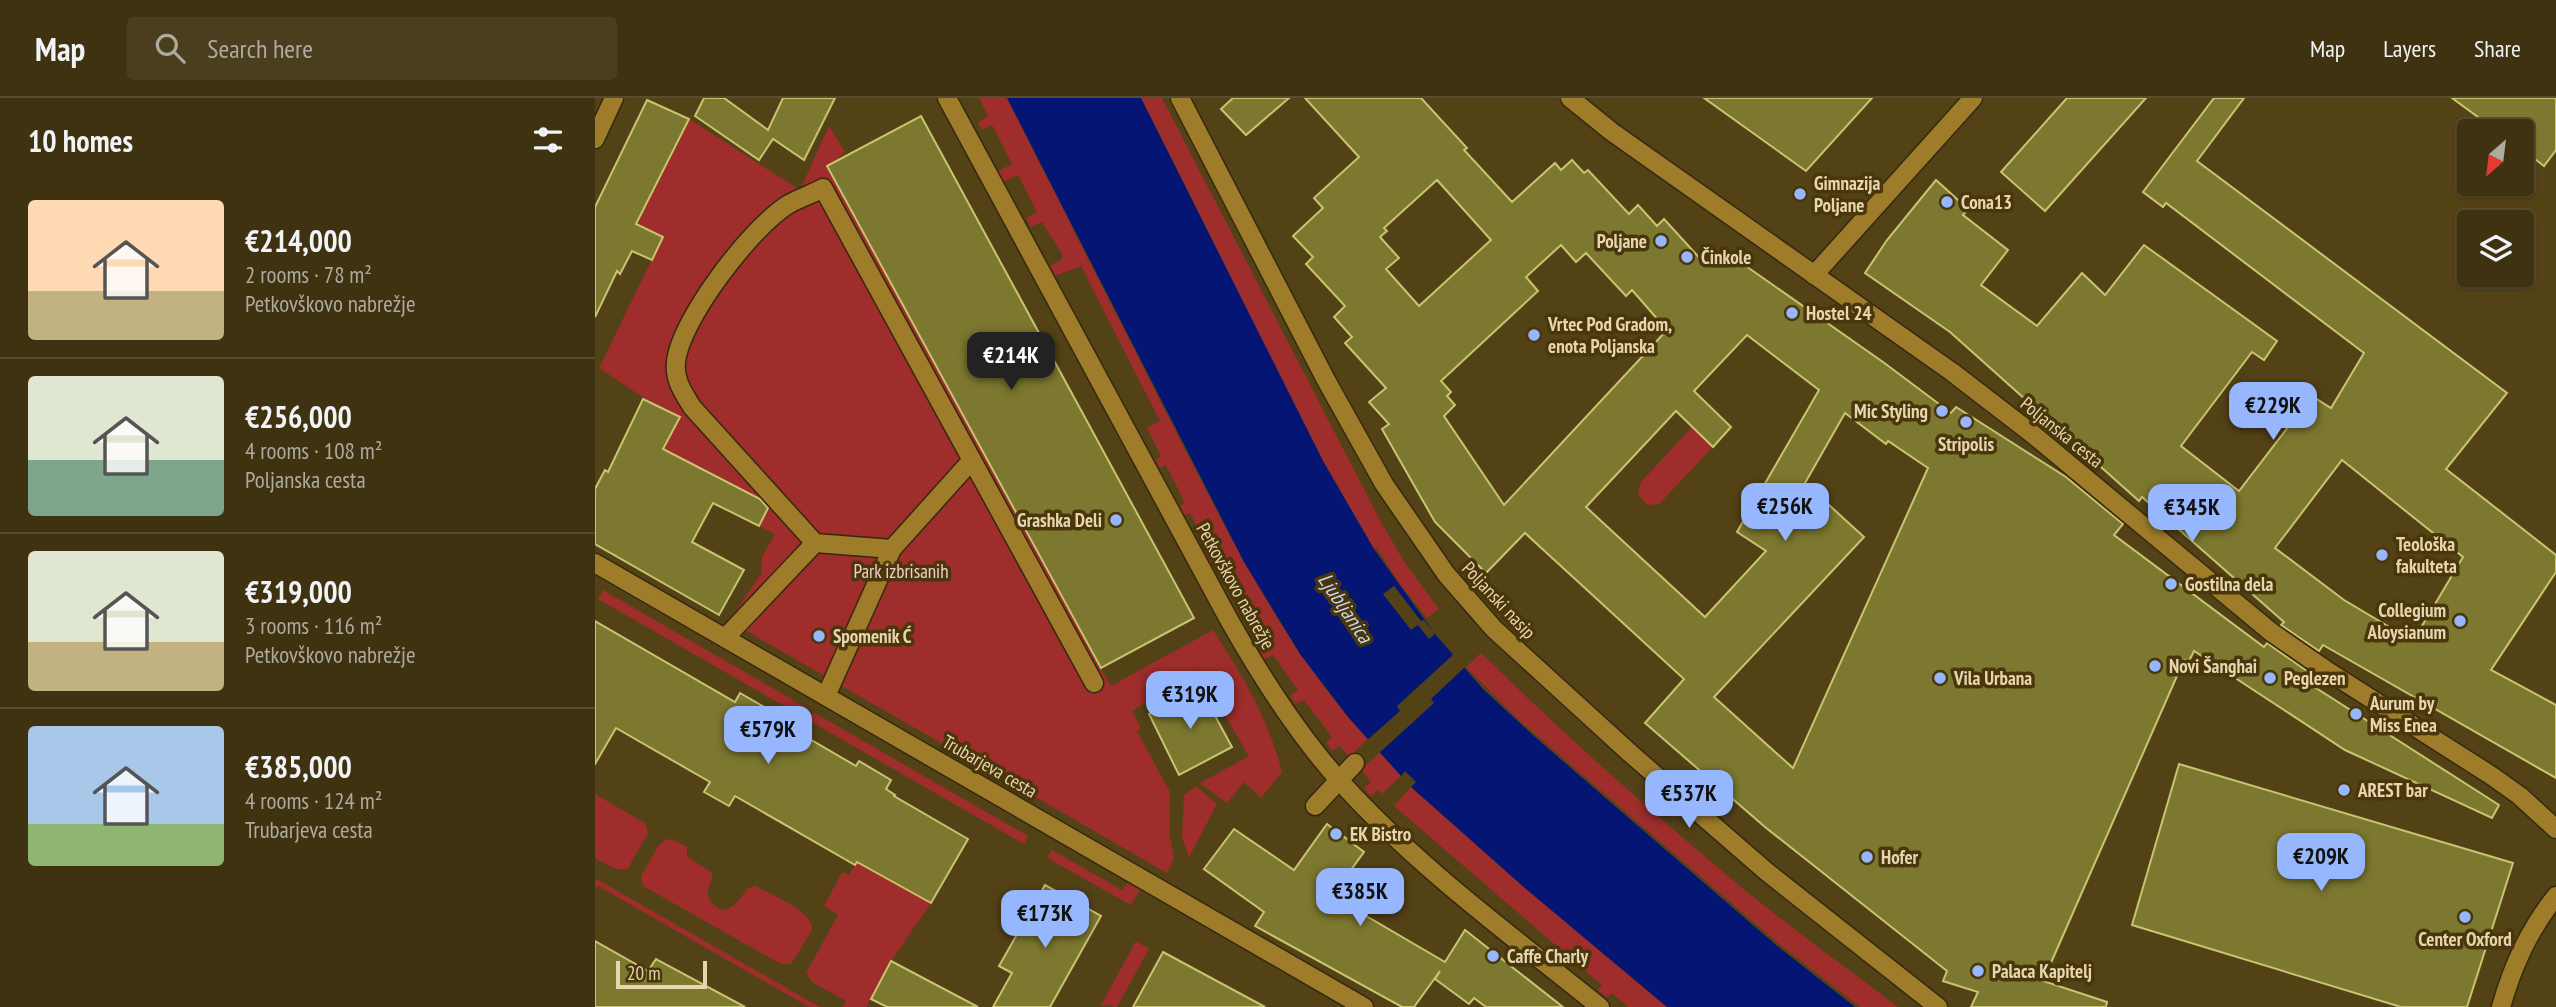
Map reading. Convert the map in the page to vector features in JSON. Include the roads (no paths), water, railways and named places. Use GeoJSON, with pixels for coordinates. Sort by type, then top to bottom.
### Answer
{"type":"FeatureCollection","features":[{"type":"Feature","properties":{"kind":"street"},"geometry":{"type":"LineString","coordinates":[[595,139],[614,98]]}},
{"type":"Feature","properties":{"kind":"street","name":"Petkovškovo nabrežje"},"geometry":{"type":"LineString","coordinates":[[947,98],[1241,643],[1300,730],[1338,779],[1416,856],[1601,1007]]}},
{"type":"Feature","properties":{"kind":"street","name":"Poljanski nasip"},"geometry":{"type":"LineString","coordinates":[[1180,98],[1326,380],[1378,473],[1413,529],[1446,574],[1494,629],[1622,747],[1767,872],[1938,1007]]}},
{"type":"Feature","properties":{"kind":"street","name":"Poljanska cesta"},"geometry":{"type":"LineString","coordinates":[[1570,98],[1623,139],[1952,372],[2029,432],[2271,632],[2492,776],[2520,796],[2556,829]]}},
{"type":"Feature","properties":{"kind":"street"},"geometry":{"type":"LineString","coordinates":[[1814,275],[1973,98]]}},
{"type":"Feature","properties":{"kind":"street"},"geometry":{"type":"LineString","coordinates":[[892,550],[815,544],[692,407],[677,382],[676,364],[681,340],[730,261],[788,205],[824,188],[1094,683]]}},
{"type":"Feature","properties":{"kind":"street"},"geometry":{"type":"LineString","coordinates":[[826,696],[892,550],[972,460]]}},
{"type":"Feature","properties":{"kind":"street"},"geometry":{"type":"LineString","coordinates":[[725,638],[815,544]]}},
{"type":"Feature","properties":{"kind":"street","name":"Trubarjeva cesta"},"geometry":{"type":"LineString","coordinates":[[595,564],[1363,1007]]}},
{"type":"Feature","properties":{"kind":"street"},"geometry":{"type":"LineString","coordinates":[[1315,806],[1355,763]]}},
{"type":"Feature","properties":{"kind":"street"},"geometry":{"type":"LineString","coordinates":[[2501,1007],[2524,943],[2556,895]]}},
{"type":"Feature","properties":{"kind":"water","name":"Ljubljanica"},"geometry":{"type":"Polygon","coordinates":[[[1007,98],[1141,98],[1323,461],[1374,549],[1435,634],[1483,689],[1535,737],[1776,945],[1855,1007],[1667,1007],[1526,889],[1411,787],[1416,782],[1405,771],[1401,776],[1348,717],[1300,654],[1244,562],[1007,98]]]}},
{"type":"Feature","properties":{"kind":"place","name":"Gimnazija Poljane"},"geometry":{"type":"Point","coordinates":[1800,194]}},
{"type":"Feature","properties":{"kind":"place","name":"Cona13"},"geometry":{"type":"Point","coordinates":[1947,202]}},
{"type":"Feature","properties":{"kind":"place","name":"Poljane"},"geometry":{"type":"Point","coordinates":[1661,241]}},
{"type":"Feature","properties":{"kind":"place","name":"Činkole"},"geometry":{"type":"Point","coordinates":[1687,257]}},
{"type":"Feature","properties":{"kind":"place","name":"Hostel 24"},"geometry":{"type":"Point","coordinates":[1792,313]}},
{"type":"Feature","properties":{"kind":"place","name":"Vrtec Pod Gradom, enota Poljanska"},"geometry":{"type":"Point","coordinates":[1534,335]}},
{"type":"Feature","properties":{"kind":"place","name":"Mic Styling"},"geometry":{"type":"Point","coordinates":[1942,411]}},
{"type":"Feature","properties":{"kind":"place","name":"Stripolis"},"geometry":{"type":"Point","coordinates":[1966,422]}},
{"type":"Feature","properties":{"kind":"place","name":"Grashka Deli"},"geometry":{"type":"Point","coordinates":[1116,520]}},
{"type":"Feature","properties":{"kind":"place","name":"Teološka fakulteta"},"geometry":{"type":"Point","coordinates":[2382,555]}},
{"type":"Feature","properties":{"kind":"place","name":"Gostilna dela"},"geometry":{"type":"Point","coordinates":[2171,584]}},
{"type":"Feature","properties":{"kind":"place","name":"Collegium Aloysianum"},"geometry":{"type":"Point","coordinates":[2460,621]}},
{"type":"Feature","properties":{"kind":"place","name":"Spomenik Ć"},"geometry":{"type":"Point","coordinates":[819,636]}},
{"type":"Feature","properties":{"kind":"place","name":"Novi Šanghai"},"geometry":{"type":"Point","coordinates":[2155,666]}},
{"type":"Feature","properties":{"kind":"place","name":"Vila Urbana"},"geometry":{"type":"Point","coordinates":[1940,678]}},
{"type":"Feature","properties":{"kind":"place","name":"Peglezen"},"geometry":{"type":"Point","coordinates":[2270,678]}},
{"type":"Feature","properties":{"kind":"place","name":"Aurum by Miss Enea"},"geometry":{"type":"Point","coordinates":[2356,714]}},
{"type":"Feature","properties":{"kind":"place","name":"AREST bar"},"geometry":{"type":"Point","coordinates":[2344,790]}},
{"type":"Feature","properties":{"kind":"place","name":"EK Bistro"},"geometry":{"type":"Point","coordinates":[1336,834]}},
{"type":"Feature","properties":{"kind":"place","name":"Hofer"},"geometry":{"type":"Point","coordinates":[1867,857]}},
{"type":"Feature","properties":{"kind":"place","name":"Center Oxford"},"geometry":{"type":"Point","coordinates":[2465,917]}},
{"type":"Feature","properties":{"kind":"place","name":"Caffe Charly"},"geometry":{"type":"Point","coordinates":[1493,956]}},
{"type":"Feature","properties":{"kind":"place","name":"Palaca Kapitelj"},"geometry":{"type":"Point","coordinates":[1978,971]}},
{"type":"Feature","properties":{"kind":"park label","name":"Park izbrisanih"},"geometry":{"type":"Point","coordinates":[901,571]}}]}
